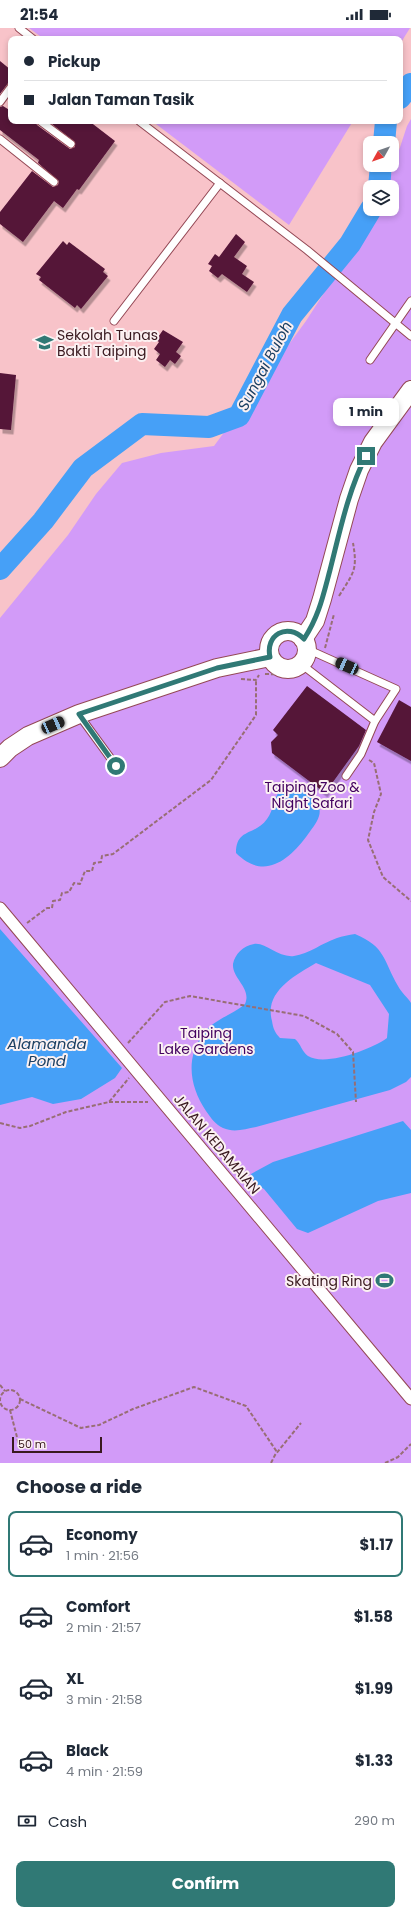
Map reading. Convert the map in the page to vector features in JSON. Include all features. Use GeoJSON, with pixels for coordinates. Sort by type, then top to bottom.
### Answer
{"type":"FeatureCollection","features":[{"type":"Feature","properties":{"kind":"street"},"geometry":{"type":"LineString","coordinates":[[309,656],[299,634],[288,631],[276,635],[269,645],[270,657],[278,666],[284,668],[296,668],[309,656],[315,621],[349,498],[359,470],[374,442],[411,390]]}},
{"type":"Feature","properties":{"kind":"street"},"geometry":{"type":"LineString","coordinates":[[0,758],[10,748],[28,736],[79,714],[217,668],[270,657]]}},
{"type":"Feature","properties":{"kind":"street","name":"JALAN KEDAMAIAN"},"geometry":{"type":"LineString","coordinates":[[0,908],[411,1399]]}},
{"type":"Feature","properties":{"kind":"lane"},"geometry":{"type":"LineString","coordinates":[[19,28],[29,36]]}},
{"type":"Feature","properties":{"kind":"lane"},"geometry":{"type":"LineString","coordinates":[[0,102],[8,97]]}},
{"type":"Feature","properties":{"kind":"lane"},"geometry":{"type":"LineString","coordinates":[[44,124],[70,144]]}},
{"type":"Feature","properties":{"kind":"lane"},"geometry":{"type":"LineString","coordinates":[[143,124],[307,250],[411,336]]}},
{"type":"Feature","properties":{"kind":"lane"},"geometry":{"type":"LineString","coordinates":[[0,139],[54,182]]}},
{"type":"Feature","properties":{"kind":"lane"},"geometry":{"type":"LineString","coordinates":[[114,321],[220,183]]}},
{"type":"Feature","properties":{"kind":"lane"},"geometry":{"type":"LineString","coordinates":[[370,360],[411,301]]}},
{"type":"Feature","properties":{"kind":"lane"},"geometry":{"type":"LineString","coordinates":[[309,656],[375,721]]}},
{"type":"Feature","properties":{"kind":"lane"},"geometry":{"type":"LineString","coordinates":[[309,656],[396,689],[375,721],[361,754],[346,776]]}},
{"type":"Feature","properties":{"kind":"lane"},"geometry":{"type":"LineString","coordinates":[[79,714],[116,766]]}},
{"type":"Feature","properties":{"kind":"path"},"geometry":{"type":"LineString","coordinates":[[338,602],[339,595],[353,575],[356,558],[353,542]]}},
{"type":"Feature","properties":{"kind":"path"},"geometry":{"type":"LineString","coordinates":[[18,930],[47,908],[52,908],[53,901],[60,900],[62,893],[69,892],[74,883],[80,884],[85,871],[92,871],[94,863],[102,862],[102,856],[113,854],[211,780],[256,715],[256,680],[260,674],[303,675],[309,656],[336,609]]}},
{"type":"Feature","properties":{"kind":"path"},"geometry":{"type":"LineString","coordinates":[[234,678],[256,680]]}},
{"type":"Feature","properties":{"kind":"path"},"geometry":{"type":"LineString","coordinates":[[367,758],[374,763],[381,794],[374,812],[368,840],[383,877],[411,901]]}},
{"type":"Feature","properties":{"kind":"path"},"geometry":{"type":"LineString","coordinates":[[120,1052],[165,1002],[190,996],[304,1016],[337,1034],[353,1052],[356,1102]]}},
{"type":"Feature","properties":{"kind":"path"},"geometry":{"type":"LineString","coordinates":[[109,1102],[118,1093],[135,1070]]}},
{"type":"Feature","properties":{"kind":"path"},"geometry":{"type":"LineString","coordinates":[[0,1123],[20,1128],[30,1126],[66,1112],[109,1102],[162,1102]]}},
{"type":"Feature","properties":{"kind":"path"},"geometry":{"type":"LineString","coordinates":[[0,1386],[5,1391],[15,1391],[20,1399],[81,1428],[99,1425],[133,1409],[194,1387],[246,1406],[277,1452]]}},
{"type":"Feature","properties":{"kind":"path"},"geometry":{"type":"LineString","coordinates":[[5,1391],[1,1396],[0,1403],[4,1408],[10,1410],[17,1408],[20,1399]]}},
{"type":"Feature","properties":{"kind":"path"},"geometry":{"type":"LineString","coordinates":[[10,1410],[19,1445]]}},
{"type":"Feature","properties":{"kind":"path"},"geometry":{"type":"LineString","coordinates":[[271,1463],[277,1452],[301,1423]]}},
{"type":"Feature","properties":{"kind":"path"},"geometry":{"type":"LineString","coordinates":[[385,1463],[398,1457],[411,1444]]}},
{"type":"Feature","properties":{"kind":"green space"},"geometry":{"type":"Polygon","coordinates":[[[29,28],[410,28],[403,39],[403,36],[40,36],[29,28]]]}},
{"type":"Feature","properties":{"kind":"green space","name":"Taiping Lake Gardens"},"geometry":{"type":"Polygon","coordinates":[[[411,119],[411,1463],[0,1463],[0,618],[68,535],[96,494],[122,463],[161,453],[214,446],[306,321],[374,216],[399,216],[399,180],[389,180],[392,172],[399,172],[399,150],[407,126],[411,119]]]}},
{"type":"Feature","properties":{"kind":"green space"},"geometry":{"type":"Polygon","coordinates":[[[156,124],[351,124],[289,225],[156,124]]]}},
{"type":"Feature","properties":{"kind":"water"},"geometry":{"type":"Polygon","coordinates":[[[281,789],[300,790],[309,793],[315,798],[319,805],[319,816],[299,846],[283,860],[265,866],[256,865],[246,861],[236,853],[239,840],[267,819],[276,796],[281,789]]]}},
{"type":"Feature","properties":{"kind":"water","name":"Alamanda Pond"},"geometry":{"type":"Polygon","coordinates":[[[0,929],[122,1068],[115,1078],[81,1099],[53,1104],[32,1097],[0,1105],[0,929]]]}},
{"type":"Feature","properties":{"kind":"water"},"geometry":{"type":"Polygon","coordinates":[[[355,934],[373,944],[378,949],[399,988],[411,1003],[411,1077],[406,1082],[390,1090],[244,1130],[223,1128],[213,1121],[196,1092],[193,1083],[192,1063],[197,1044],[207,1029],[245,1004],[246,993],[235,974],[233,964],[238,954],[246,947],[259,944],[283,955],[300,955],[337,938],[355,934]],[[316,963],[290,979],[277,993],[272,1002],[271,1011],[274,1030],[280,1038],[295,1039],[308,1056],[316,1059],[337,1058],[371,1047],[387,1038],[389,1014],[370,985],[316,963]]]}},
{"type":"Feature","properties":{"kind":"water"},"geometry":{"type":"Polygon","coordinates":[[[403,1121],[411,1130],[411,1193],[378,1201],[308,1233],[297,1229],[264,1189],[254,1183],[251,1174],[273,1162],[403,1121]]]}},
{"type":"Feature","properties":{"kind":"building"},"geometry":{"type":"Polygon","coordinates":[[[0,61],[8,68],[8,83],[0,94],[0,61]]]}},
{"type":"Feature","properties":{"kind":"building"},"geometry":{"type":"Polygon","coordinates":[[[3,106],[8,109],[8,124],[36,124],[70,149],[75,147],[75,142],[52,124],[93,124],[115,141],[79,190],[77,189],[63,208],[54,201],[23,242],[0,224],[0,212],[32,171],[53,187],[58,185],[59,181],[38,163],[39,160],[0,130],[0,107],[3,106]]]}},
{"type":"Feature","properties":{"kind":"building"},"geometry":{"type":"Polygon","coordinates":[[[236,234],[245,242],[234,257],[247,266],[242,274],[254,282],[247,292],[222,274],[218,278],[209,271],[212,266],[208,264],[215,254],[219,257],[236,234]]]}},
{"type":"Feature","properties":{"kind":"building"},"geometry":{"type":"Polygon","coordinates":[[[63,241],[67,245],[69,242],[105,269],[103,272],[108,276],[81,309],[77,305],[75,308],[39,280],[41,277],[36,274],[63,241]]]}},
{"type":"Feature","properties":{"kind":"building"},"geometry":{"type":"Polygon","coordinates":[[[163,330],[183,342],[176,352],[181,356],[175,364],[170,360],[165,367],[156,360],[160,354],[154,349],[159,342],[156,340],[163,330]]]}},
{"type":"Feature","properties":{"kind":"building"},"geometry":{"type":"Polygon","coordinates":[[[0,373],[16,375],[11,430],[0,429],[0,373]]]}},
{"type":"Feature","properties":{"kind":"building"},"geometry":{"type":"Polygon","coordinates":[[[307,686],[366,730],[359,746],[325,793],[272,753],[271,742],[278,735],[273,730],[307,686]]]}},
{"type":"Feature","properties":{"kind":"building"},"geometry":{"type":"Polygon","coordinates":[[[399,700],[411,707],[411,761],[377,742],[399,700]]]}},
{"type":"Feature","properties":{"kind":"waterway","name":"Sungai Buloh"},"geometry":{"type":"LineString","coordinates":[[403,94],[411,84]]}},
{"type":"Feature","properties":{"kind":"waterway","name":"Sungai Buloh"},"geometry":{"type":"LineString","coordinates":[[385,136],[386,124]]}},
{"type":"Feature","properties":{"kind":"waterway","name":"Sungai Buloh"},"geometry":{"type":"LineString","coordinates":[[380,172],[380,180]]}},
{"type":"Feature","properties":{"kind":"waterway","name":"Sungai Buloh"},"geometry":{"type":"LineString","coordinates":[[0,569],[43,521],[83,468],[142,424],[209,427],[239,416],[292,315],[350,244],[367,216]]}},
{"type":"Feature","properties":{"kind":"place","name":"Sekolah Tunas Bakti Taiping"},"geometry":{"type":"Point","coordinates":[44,343]}},
{"type":"Feature","properties":{"kind":"place","name":"Skating Ring"},"geometry":{"type":"Point","coordinates":[385,1281]}},
{"type":"Feature","properties":{"kind":"route"},"geometry":{"type":"LineString","coordinates":[[116,766],[79,714],[217,668],[270,657],[269,645],[272,639],[281,632],[294,632],[299,634],[304,639],[315,621],[349,498],[359,470],[366,456]]}},
{"type":"Feature","properties":{"kind":"park label","name":"Taiping Zoo & Night Safari"},"geometry":{"type":"Point","coordinates":[312,796]}}]}
